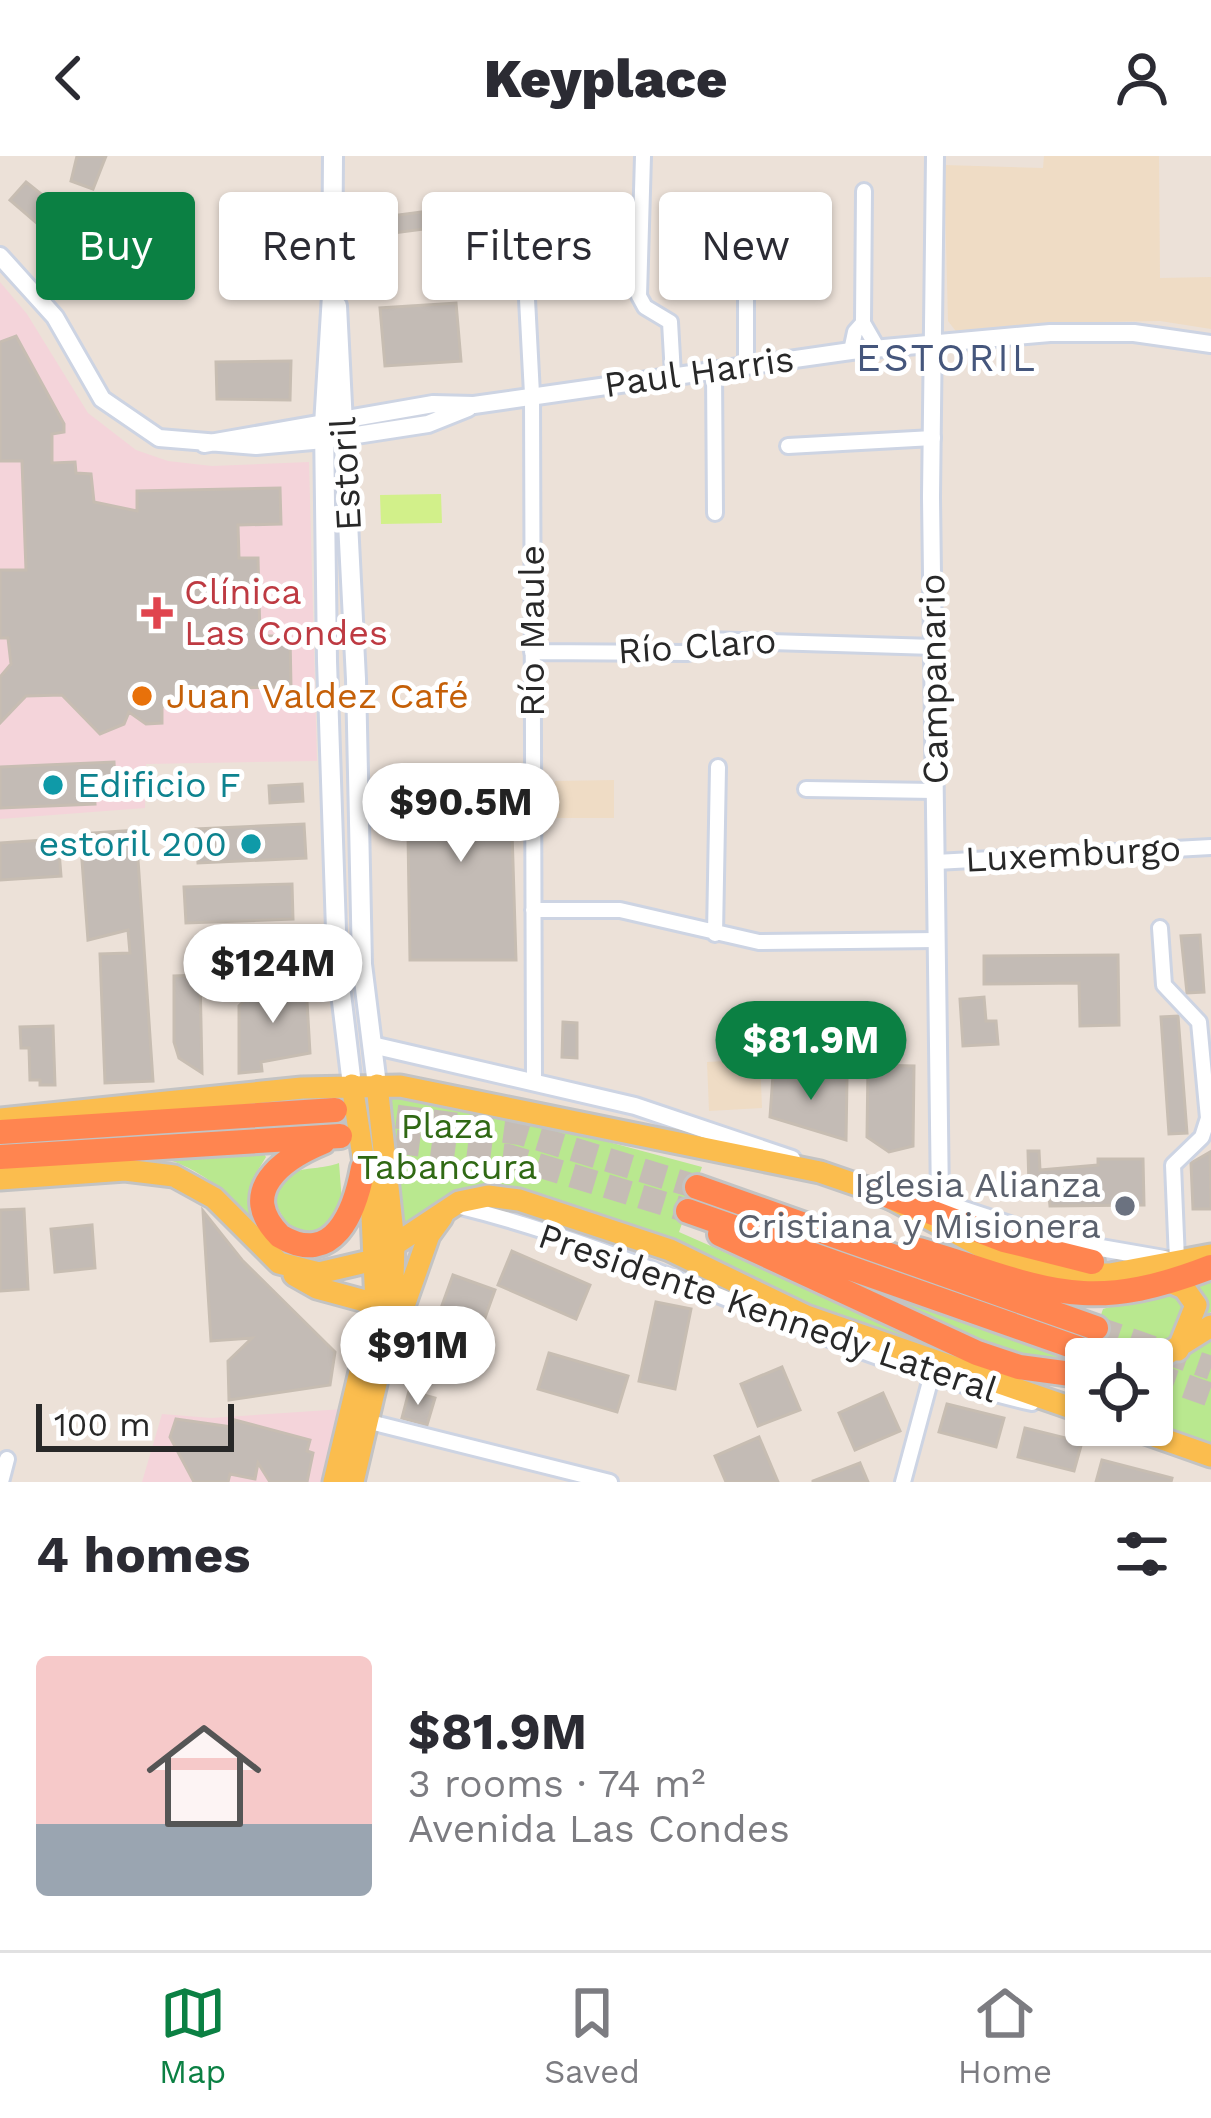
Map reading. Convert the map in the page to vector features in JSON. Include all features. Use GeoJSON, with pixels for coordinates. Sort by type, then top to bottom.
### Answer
{"type":"FeatureCollection","features":[{"type":"Feature","properties":{"kind":"highway"},"geometry":{"type":"LineString","coordinates":[[337,1127],[270,1173],[262,1201],[274,1230],[302,1245],[336,1236],[356,1203],[363,1168]]}},
{"type":"Feature","properties":{"kind":"highway"},"geometry":{"type":"LineString","coordinates":[[0,1132],[337,1127]]}},
{"type":"Feature","properties":{"kind":"highway"},"geometry":{"type":"LineString","coordinates":[[0,1157],[337,1127]]}},
{"type":"Feature","properties":{"kind":"highway"},"geometry":{"type":"LineString","coordinates":[[881,1193],[1004,1240],[1092,1262]]}},
{"type":"Feature","properties":{"kind":"highway"},"geometry":{"type":"LineString","coordinates":[[698,1208],[840,1239],[909,1247],[1064,1294],[1111,1296],[1174,1271],[1211,1267]]}},
{"type":"Feature","properties":{"kind":"highway"},"geometry":{"type":"LineString","coordinates":[[698,1208],[1065,1350]]}},
{"type":"Feature","properties":{"kind":"highway"},"geometry":{"type":"LineString","coordinates":[[698,1208],[757,1256],[977,1353],[1019,1367],[1065,1362]]}},
{"type":"Feature","properties":{"kind":"highway"},"geometry":{"type":"LineString","coordinates":[[840,1239],[1065,1348]]}},
{"type":"Feature","properties":{"kind":"main road","name":"Estoril"},"geometry":{"type":"LineString","coordinates":[[333,156],[338,960],[352,1085]]}},
{"type":"Feature","properties":{"kind":"main road","name":"Estoril"},"geometry":{"type":"LineString","coordinates":[[334,431],[362,964],[377,1085]]}},
{"type":"Feature","properties":{"kind":"main road"},"geometry":{"type":"LineString","coordinates":[[334,1482],[385,1251],[363,1168],[352,1085]]}},
{"type":"Feature","properties":{"kind":"main road"},"geometry":{"type":"LineString","coordinates":[[377,1085],[386,1348]]}},
{"type":"Feature","properties":{"kind":"main road"},"geometry":{"type":"LineString","coordinates":[[0,1119],[377,1085],[458,1095],[820,1172],[881,1193],[943,1230],[1027,1266],[1075,1276],[1174,1271],[1211,1255]]}},
{"type":"Feature","properties":{"kind":"main road"},"geometry":{"type":"LineString","coordinates":[[0,1179],[125,1170],[174,1176],[214,1198],[279,1263],[317,1288],[376,1304]]}},
{"type":"Feature","properties":{"kind":"main road"},"geometry":{"type":"LineString","coordinates":[[279,1263],[330,1273],[385,1251],[452,1205],[488,1196],[529,1203],[670,1250],[806,1316],[1065,1405]]}},
{"type":"Feature","properties":{"kind":"main road"},"geometry":{"type":"LineString","coordinates":[[353,1482],[386,1348],[429,1235],[452,1205]]}},
{"type":"Feature","properties":{"kind":"main road"},"geometry":{"type":"LineString","coordinates":[[1174,1271],[1196,1305],[1178,1350]]}},
{"type":"Feature","properties":{"kind":"main road"},"geometry":{"type":"LineString","coordinates":[[1173,1352],[1211,1326]]}},
{"type":"Feature","properties":{"kind":"main road"},"geometry":{"type":"LineString","coordinates":[[998,1380],[1065,1364]]}},
{"type":"Feature","properties":{"kind":"main road"},"geometry":{"type":"LineString","coordinates":[[1173,1443],[1211,1456]]}},
{"type":"Feature","properties":{"kind":"street"},"geometry":{"type":"LineString","coordinates":[[643,156],[639,296],[645,307],[670,322],[673,375]]}},
{"type":"Feature","properties":{"kind":"street","name":"Campanario"},"geometry":{"type":"LineString","coordinates":[[935,156],[940,1202]]}},
{"type":"Feature","properties":{"kind":"street"},"geometry":{"type":"LineString","coordinates":[[864,191],[863,323],[878,349]]}},
{"type":"Feature","properties":{"kind":"street","name":"Paul Harris"},"geometry":{"type":"LineString","coordinates":[[0,256],[47,306],[109,407],[159,438],[204,444],[428,424],[474,405],[532,394],[850,351],[1067,332],[1211,344]]}},
{"type":"Feature","properties":{"kind":"street","name":"Río Maule"},"geometry":{"type":"LineString","coordinates":[[527,300],[532,394],[534,1083]]}},
{"type":"Feature","properties":{"kind":"street"},"geometry":{"type":"LineString","coordinates":[[746,300],[746,366]]}},
{"type":"Feature","properties":{"kind":"street"},"geometry":{"type":"LineString","coordinates":[[850,351],[854,332],[863,323]]}},
{"type":"Feature","properties":{"kind":"street"},"geometry":{"type":"LineString","coordinates":[[714,370],[715,513]]}},
{"type":"Feature","properties":{"kind":"street"},"geometry":{"type":"LineString","coordinates":[[788,446],[933,438]]}},
{"type":"Feature","properties":{"kind":"street","name":"Río Claro"},"geometry":{"type":"LineString","coordinates":[[532,652],[681,653],[705,640],[811,639],[934,647]]}},
{"type":"Feature","properties":{"kind":"street"},"geometry":{"type":"LineString","coordinates":[[716,934],[718,767]]}},
{"type":"Feature","properties":{"kind":"street"},"geometry":{"type":"LineString","coordinates":[[806,788],[935,791]]}},
{"type":"Feature","properties":{"kind":"street","name":"Luxemburgo"},"geometry":{"type":"LineString","coordinates":[[936,862],[1211,847]]}},
{"type":"Feature","properties":{"kind":"street"},"geometry":{"type":"LineString","coordinates":[[533,910],[620,910],[759,942],[936,940]]}},
{"type":"Feature","properties":{"kind":"street"},"geometry":{"type":"LineString","coordinates":[[881,1193],[940,1202],[1055,1240],[1174,1271],[1173,1165],[1202,1137],[1208,1118],[1200,1028],[1192,1011],[1164,986],[1160,928]]}},
{"type":"Feature","properties":{"kind":"street"},"geometry":{"type":"LineString","coordinates":[[372,1045],[673,1118],[820,1172]]}},
{"type":"Feature","properties":{"kind":"street","name":"Presidente Kennedy Lateral"},"geometry":{"type":"LineString","coordinates":[[452,1205],[671,1275],[932,1374],[1009,1398],[1065,1409]]}},
{"type":"Feature","properties":{"kind":"street"},"geometry":{"type":"LineString","coordinates":[[903,1482],[932,1374]]}},
{"type":"Feature","properties":{"kind":"street"},"geometry":{"type":"LineString","coordinates":[[370,1422],[610,1482]]}},
{"type":"Feature","properties":{"kind":"street"},"geometry":{"type":"LineString","coordinates":[[1,1482],[7,1460]]}},
{"type":"Feature","properties":{"kind":"shaded area"},"geometry":{"type":"Polygon","coordinates":[[[1044,156],[1159,156],[1160,278],[1211,277],[1211,329],[1160,321],[1039,323],[958,334],[948,321],[944,165],[1043,168],[1044,156]]]}},
{"type":"Feature","properties":{"kind":"shaded area","name":"Clínica Las Condes"},"geometry":{"type":"Polygon","coordinates":[[[0,282],[27,314],[88,413],[136,450],[168,461],[212,466],[309,462],[317,761],[146,764],[145,808],[0,819],[0,282]]]}},
{"type":"Feature","properties":{"kind":"shaded area"},"geometry":{"type":"Polygon","coordinates":[[[614,780],[614,818],[555,818],[555,781],[614,780]]]}},
{"type":"Feature","properties":{"kind":"shaded area"},"geometry":{"type":"Polygon","coordinates":[[[760,1059],[762,1108],[709,1111],[707,1062],[760,1059]]]}},
{"type":"Feature","properties":{"kind":"shaded area"},"geometry":{"type":"Polygon","coordinates":[[[344,1409],[324,1482],[142,1482],[162,1414],[211,1418],[344,1409]]]}},
{"type":"Feature","properties":{"kind":"green space"},"geometry":{"type":"Polygon","coordinates":[[[441,494],[442,523],[381,524],[380,495],[441,494]]]}},
{"type":"Feature","properties":{"kind":"green space","name":"Plaza Tabancura"},"geometry":{"type":"Polygon","coordinates":[[[388,1094],[452,1100],[702,1167],[679,1232],[994,1371],[799,1303],[670,1238],[502,1187],[450,1193],[400,1226],[388,1094]]]}},
{"type":"Feature","properties":{"kind":"green space"},"geometry":{"type":"Polygon","coordinates":[[[262,1151],[266,1157],[252,1180],[250,1217],[211,1182],[163,1158],[262,1151]]]}},
{"type":"Feature","properties":{"kind":"green space"},"geometry":{"type":"Polygon","coordinates":[[[339,1163],[342,1202],[329,1226],[302,1234],[287,1226],[275,1202],[285,1179],[300,1170],[339,1163]]]}},
{"type":"Feature","properties":{"kind":"green space"},"geometry":{"type":"Polygon","coordinates":[[[833,1276],[1065,1351],[1065,1364],[998,1353],[833,1276]]]}},
{"type":"Feature","properties":{"kind":"green space"},"geometry":{"type":"Polygon","coordinates":[[[1211,1277],[1211,1312],[1167,1338],[1093,1338],[1103,1309],[1211,1277]]]}},
{"type":"Feature","properties":{"kind":"green space"},"geometry":{"type":"Polygon","coordinates":[[[1211,1341],[1211,1444],[1173,1430],[1173,1363],[1211,1341]]]}},
{"type":"Feature","properties":{"kind":"building"},"geometry":{"type":"Polygon","coordinates":[[[77,156],[106,156],[93,189],[71,181],[77,156]]]}},
{"type":"Feature","properties":{"kind":"building"},"geometry":{"type":"Polygon","coordinates":[[[26,182],[39,192],[36,222],[10,200],[26,182]]]}},
{"type":"Feature","properties":{"kind":"building"},"geometry":{"type":"Polygon","coordinates":[[[422,212],[422,229],[398,232],[398,215],[422,212]]]}},
{"type":"Feature","properties":{"kind":"building"},"geometry":{"type":"Polygon","coordinates":[[[456,303],[461,361],[385,366],[380,308],[456,303]]]}},
{"type":"Feature","properties":{"kind":"building"},"geometry":{"type":"Polygon","coordinates":[[[16,336],[64,424],[64,432],[52,434],[52,463],[75,462],[76,473],[91,474],[94,502],[137,511],[137,491],[280,488],[281,524],[238,525],[239,558],[258,558],[260,636],[290,636],[291,687],[227,688],[227,706],[162,706],[162,723],[146,724],[129,712],[124,724],[100,734],[62,695],[26,696],[0,723],[0,677],[11,664],[8,638],[0,638],[0,570],[26,570],[22,461],[0,461],[0,342],[16,336]]]}},
{"type":"Feature","properties":{"kind":"building"},"geometry":{"type":"Polygon","coordinates":[[[291,361],[290,400],[217,399],[216,362],[291,361]]]}},
{"type":"Feature","properties":{"kind":"building","name":"Edificio F"},"geometry":{"type":"Polygon","coordinates":[[[114,762],[115,785],[94,786],[95,804],[0,808],[0,767],[114,762]]]}},
{"type":"Feature","properties":{"kind":"building"},"geometry":{"type":"Polygon","coordinates":[[[510,767],[516,960],[410,960],[407,770],[510,767]]]}},
{"type":"Feature","properties":{"kind":"building"},"geometry":{"type":"Polygon","coordinates":[[[302,784],[303,801],[270,803],[269,786],[302,784]]]}},
{"type":"Feature","properties":{"kind":"building","name":"estoril 200"},"geometry":{"type":"Polygon","coordinates":[[[304,824],[306,858],[198,863],[196,829],[304,824]]]}},
{"type":"Feature","properties":{"kind":"building"},"geometry":{"type":"Polygon","coordinates":[[[136,830],[153,1081],[105,1083],[100,954],[130,953],[128,930],[88,940],[80,834],[136,830]]]}},
{"type":"Feature","properties":{"kind":"building"},"geometry":{"type":"Polygon","coordinates":[[[58,839],[61,876],[0,880],[0,843],[58,839]]]}},
{"type":"Feature","properties":{"kind":"building"},"geometry":{"type":"Polygon","coordinates":[[[292,884],[293,919],[186,923],[184,887],[292,884]]]}},
{"type":"Feature","properties":{"kind":"building"},"geometry":{"type":"Polygon","coordinates":[[[1200,935],[1204,992],[1187,993],[1181,936],[1200,935]]]}},
{"type":"Feature","properties":{"kind":"building"},"geometry":{"type":"Polygon","coordinates":[[[1118,955],[1119,1025],[1080,1026],[1079,983],[984,984],[984,956],[1118,955]]]}},
{"type":"Feature","properties":{"kind":"building"},"geometry":{"type":"Polygon","coordinates":[[[200,975],[202,1073],[179,1058],[174,1042],[174,976],[200,975]]]}},
{"type":"Feature","properties":{"kind":"building"},"geometry":{"type":"Polygon","coordinates":[[[306,984],[310,1053],[261,1062],[262,1071],[239,1073],[239,1006],[261,985],[306,984]]]}},
{"type":"Feature","properties":{"kind":"building"},"geometry":{"type":"Polygon","coordinates":[[[984,997],[986,1021],[996,1021],[998,1044],[963,1046],[960,999],[984,997]]]}},
{"type":"Feature","properties":{"kind":"building"},"geometry":{"type":"Polygon","coordinates":[[[1178,1016],[1187,1133],[1169,1134],[1161,1017],[1178,1016]]]}},
{"type":"Feature","properties":{"kind":"building"},"geometry":{"type":"Polygon","coordinates":[[[563,1022],[577,1023],[577,1058],[562,1057],[563,1022]]]}},
{"type":"Feature","properties":{"kind":"building"},"geometry":{"type":"Polygon","coordinates":[[[53,1026],[55,1085],[40,1085],[40,1080],[30,1080],[29,1048],[21,1048],[20,1027],[53,1026]]]}},
{"type":"Feature","properties":{"kind":"building"},"geometry":{"type":"Polygon","coordinates":[[[868,1065],[914,1066],[913,1146],[889,1152],[867,1137],[868,1065]]]}},
{"type":"Feature","properties":{"kind":"building"},"geometry":{"type":"Polygon","coordinates":[[[773,1075],[847,1078],[846,1140],[770,1117],[773,1075]]]}},
{"type":"Feature","properties":{"kind":"building"},"geometry":{"type":"Polygon","coordinates":[[[1028,1151],[1039,1151],[1040,1170],[1098,1165],[1098,1159],[1143,1159],[1144,1205],[1050,1206],[1048,1185],[1029,1186],[1028,1151]]]}},
{"type":"Feature","properties":{"kind":"building"},"geometry":{"type":"Polygon","coordinates":[[[1210,1152],[1211,1209],[1193,1209],[1191,1163],[1210,1152]]]}},
{"type":"Feature","properties":{"kind":"building"},"geometry":{"type":"Polygon","coordinates":[[[24,1209],[28,1289],[0,1291],[0,1210],[24,1209]]]}},
{"type":"Feature","properties":{"kind":"building"},"geometry":{"type":"Polygon","coordinates":[[[203,1211],[242,1260],[335,1352],[330,1385],[229,1400],[228,1361],[252,1338],[211,1341],[203,1211]]]}},
{"type":"Feature","properties":{"kind":"building"},"geometry":{"type":"Polygon","coordinates":[[[92,1225],[95,1268],[55,1272],[51,1229],[92,1225]]]}},
{"type":"Feature","properties":{"kind":"building"},"geometry":{"type":"Polygon","coordinates":[[[512,1251],[590,1285],[576,1319],[498,1285],[512,1251]]]}},
{"type":"Feature","properties":{"kind":"building"},"geometry":{"type":"Polygon","coordinates":[[[453,1275],[495,1290],[469,1362],[427,1347],[453,1275]]]}},
{"type":"Feature","properties":{"kind":"building"},"geometry":{"type":"Polygon","coordinates":[[[656,1302],[691,1309],[675,1389],[639,1381],[656,1302]]]}},
{"type":"Feature","properties":{"kind":"building"},"geometry":{"type":"Polygon","coordinates":[[[549,1353],[628,1376],[617,1412],[538,1389],[549,1353]]]}},
{"type":"Feature","properties":{"kind":"building"},"geometry":{"type":"Polygon","coordinates":[[[782,1367],[800,1410],[758,1426],[741,1384],[782,1367]]]}},
{"type":"Feature","properties":{"kind":"building"},"geometry":{"type":"Polygon","coordinates":[[[409,1391],[435,1398],[427,1425],[402,1418],[409,1391]]]}},
{"type":"Feature","properties":{"kind":"building"},"geometry":{"type":"Polygon","coordinates":[[[883,1393],[900,1431],[855,1450],[839,1413],[883,1393]]]}},
{"type":"Feature","properties":{"kind":"building"},"geometry":{"type":"Polygon","coordinates":[[[947,1404],[1004,1418],[996,1447],[939,1432],[947,1404]]]}},
{"type":"Feature","properties":{"kind":"building"},"geometry":{"type":"Polygon","coordinates":[[[176,1419],[232,1427],[235,1420],[310,1440],[307,1451],[313,1453],[307,1482],[270,1482],[258,1463],[255,1479],[230,1474],[228,1482],[194,1482],[170,1437],[176,1419]]]}},
{"type":"Feature","properties":{"kind":"building"},"geometry":{"type":"Polygon","coordinates":[[[1025,1428],[1065,1438],[1065,1446],[1081,1446],[1074,1471],[1018,1457],[1025,1428]]]}},
{"type":"Feature","properties":{"kind":"building"},"geometry":{"type":"Polygon","coordinates":[[[759,1437],[778,1482],[726,1482],[715,1456],[759,1437]]]}},
{"type":"Feature","properties":{"kind":"building"},"geometry":{"type":"Polygon","coordinates":[[[1102,1460],[1172,1478],[1171,1482],[1096,1482],[1102,1460]]]}},
{"type":"Feature","properties":{"kind":"building"},"geometry":{"type":"Polygon","coordinates":[[[860,1463],[868,1482],[813,1482],[813,1481],[860,1463]]]}},
{"type":"Feature","properties":{"kind":"tunnel"},"geometry":{"type":"LineString","coordinates":[[361,1112],[520,1133],[697,1187]]}},
{"type":"Feature","properties":{"kind":"tunnel"},"geometry":{"type":"LineString","coordinates":[[360,1137],[508,1156],[688,1211]]}},
{"type":"Feature","properties":{"kind":"tunnel"},"geometry":{"type":"LineString","coordinates":[[1096,1328],[1211,1368]]}},
{"type":"Feature","properties":{"kind":"tunnel"},"geometry":{"type":"LineString","coordinates":[[1173,1381],[1211,1395]]}},
{"type":"Feature","properties":{"kind":"place","name":"Clínica Las Condes"},"geometry":{"type":"Point","coordinates":[157,613]}},
{"type":"Feature","properties":{"kind":"place","name":"Juan Valdez Café"},"geometry":{"type":"Point","coordinates":[142,696]}},
{"type":"Feature","properties":{"kind":"place","name":"Edificio F"},"geometry":{"type":"Point","coordinates":[53,785]}},
{"type":"Feature","properties":{"kind":"place","name":"estoril 200"},"geometry":{"type":"Point","coordinates":[251,844]}},
{"type":"Feature","properties":{"kind":"place","name":"Iglesia Alianza Cristiana y Misionera"},"geometry":{"type":"Point","coordinates":[1125,1206]}},
{"type":"Feature","properties":{"kind":"district","name":"ESTORIL"},"geometry":{"type":"Point","coordinates":[947,357]}}]}
